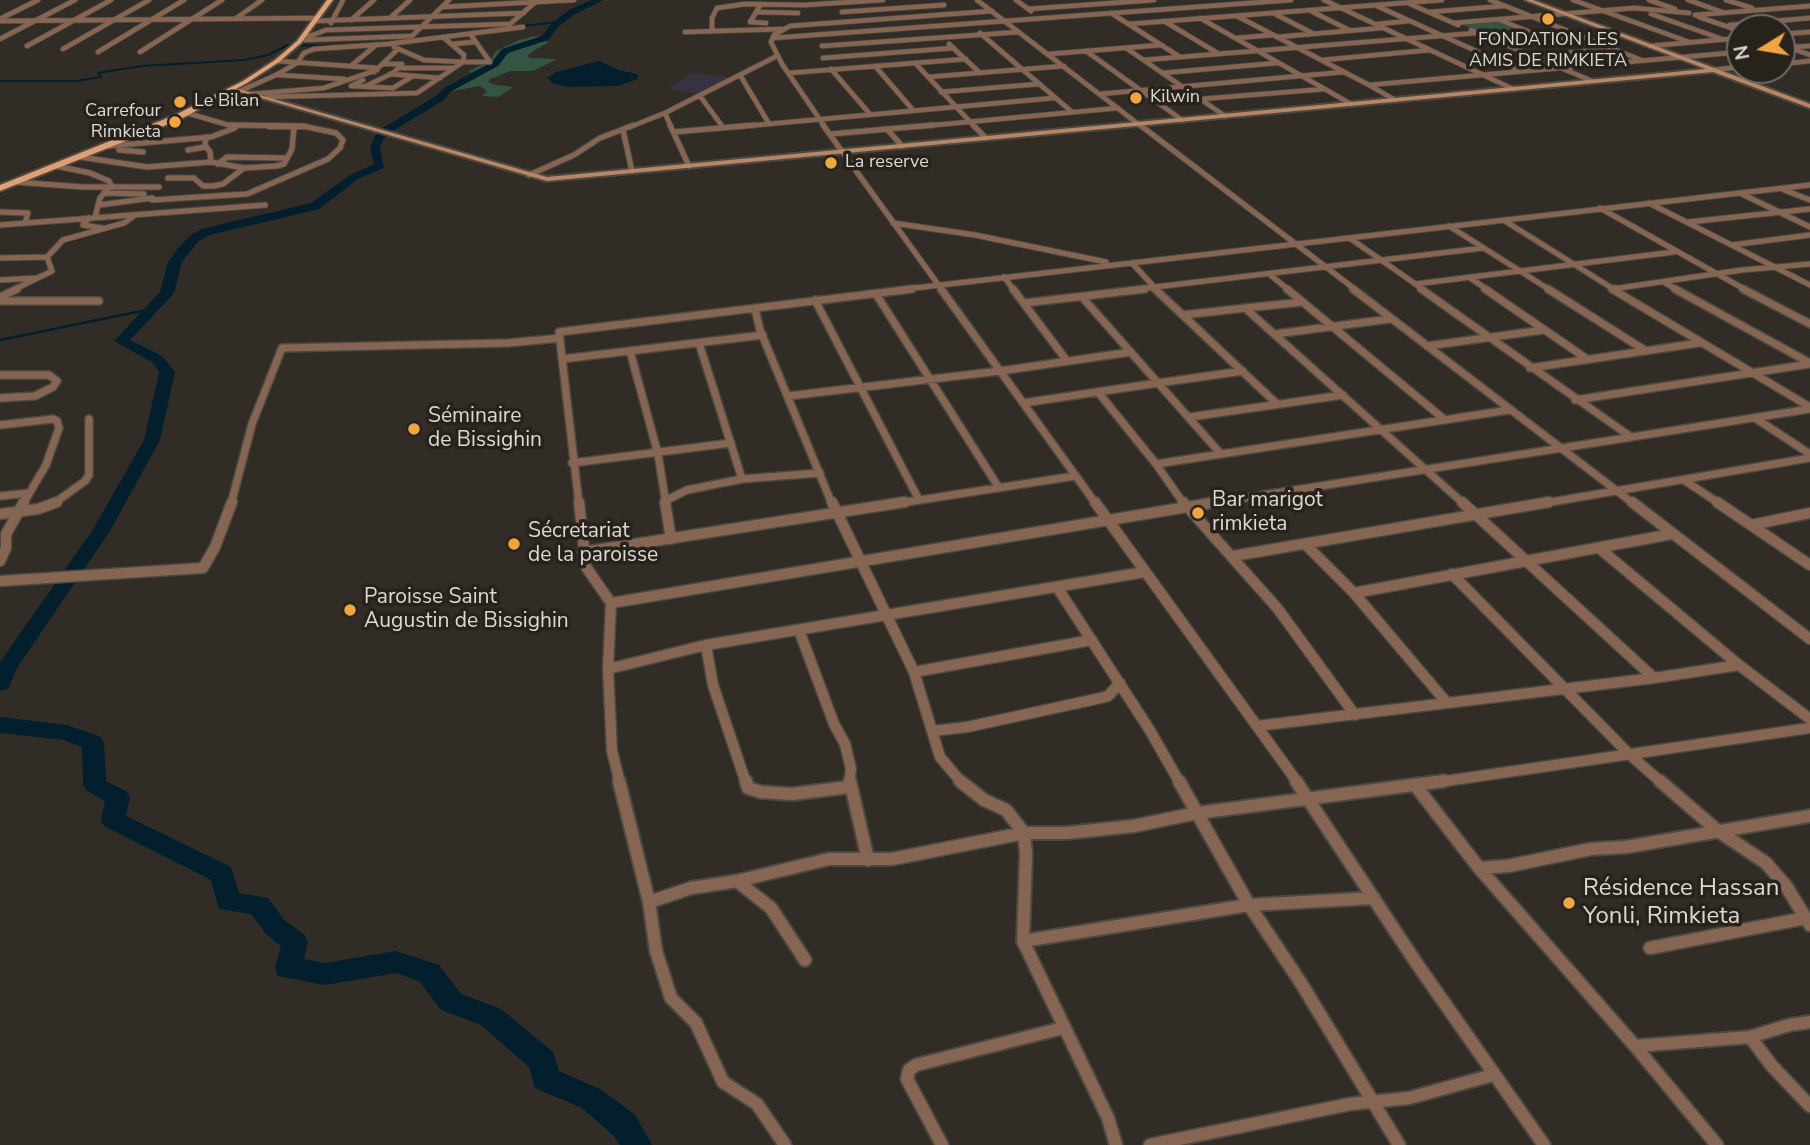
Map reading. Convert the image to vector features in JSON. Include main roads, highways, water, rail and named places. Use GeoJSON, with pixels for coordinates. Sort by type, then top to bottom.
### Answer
{"type":"FeatureCollection","features":[{"type":"Feature","properties":{"kind":"main road"},"geometry":{"type":"LineString","coordinates":[[0,188],[106,147],[236,90],[277,61],[300,40],[330,0]]}},
{"type":"Feature","properties":{"kind":"water"},"geometry":{"type":"Polygon","coordinates":[[[599,61],[637,74],[638,79],[617,86],[569,87],[554,84],[547,78],[556,72],[599,61]]]}},
{"type":"Feature","properties":{"kind":"waterway"},"geometry":{"type":"LineString","coordinates":[[0,684],[7,667],[101,531],[152,440],[167,372],[157,359],[121,341],[167,293],[175,262],[183,251],[195,238],[206,232],[315,206],[354,177],[380,166],[375,148],[379,137],[387,130],[440,98],[447,90],[495,64],[505,51],[545,38],[556,24],[572,12],[599,0]]}},
{"type":"Feature","properties":{"kind":"waterway"},"geometry":{"type":"LineString","coordinates":[[505,28],[558,22]]}},
{"type":"Feature","properties":{"kind":"waterway"},"geometry":{"type":"LineString","coordinates":[[398,41],[456,33]]}},
{"type":"Feature","properties":{"kind":"waterway"},"geometry":{"type":"LineString","coordinates":[[0,81],[76,81],[101,77],[98,73],[142,66],[244,60],[268,55],[288,45],[334,46]]}},
{"type":"Feature","properties":{"kind":"waterway"},"geometry":{"type":"LineString","coordinates":[[0,340],[151,309]]}},
{"type":"Feature","properties":{"kind":"waterway"},"geometry":{"type":"LineString","coordinates":[[0,725],[67,733],[93,743],[95,785],[118,797],[113,820],[222,874],[228,902],[259,905],[275,927],[295,942],[288,968],[325,974],[396,962],[429,973],[451,1002],[491,1017],[543,1061],[545,1079],[592,1099],[624,1125],[637,1145]]}},
{"type":"Feature","properties":{"kind":"place","name":"FONDATION LES AMIS DE RIMKIETA"},"geometry":{"type":"Point","coordinates":[1548,19]}},
{"type":"Feature","properties":{"kind":"place","name":"Kilwin"},"geometry":{"type":"Point","coordinates":[1136,98]}},
{"type":"Feature","properties":{"kind":"place","name":"Le Bilan"},"geometry":{"type":"Point","coordinates":[180,102]}},
{"type":"Feature","properties":{"kind":"place","name":"Carrefour Rimkieta"},"geometry":{"type":"Point","coordinates":[175,122]}},
{"type":"Feature","properties":{"kind":"place","name":"La reserve"},"geometry":{"type":"Point","coordinates":[831,163]}},
{"type":"Feature","properties":{"kind":"place","name":"Séminaire de Bissighin"},"geometry":{"type":"Point","coordinates":[414,429]}},
{"type":"Feature","properties":{"kind":"place","name":"Bar marigot rimkieta"},"geometry":{"type":"Point","coordinates":[1198,513]}},
{"type":"Feature","properties":{"kind":"place","name":"Sécretariat de la paroisse"},"geometry":{"type":"Point","coordinates":[514,544]}},
{"type":"Feature","properties":{"kind":"place","name":"Paroisse Saint Augustin de Bissighin"},"geometry":{"type":"Point","coordinates":[350,610]}},
{"type":"Feature","properties":{"kind":"place","name":"Résidence Hassan Yonli, Rimkieta"},"geometry":{"type":"Point","coordinates":[1569,903]}}]}
